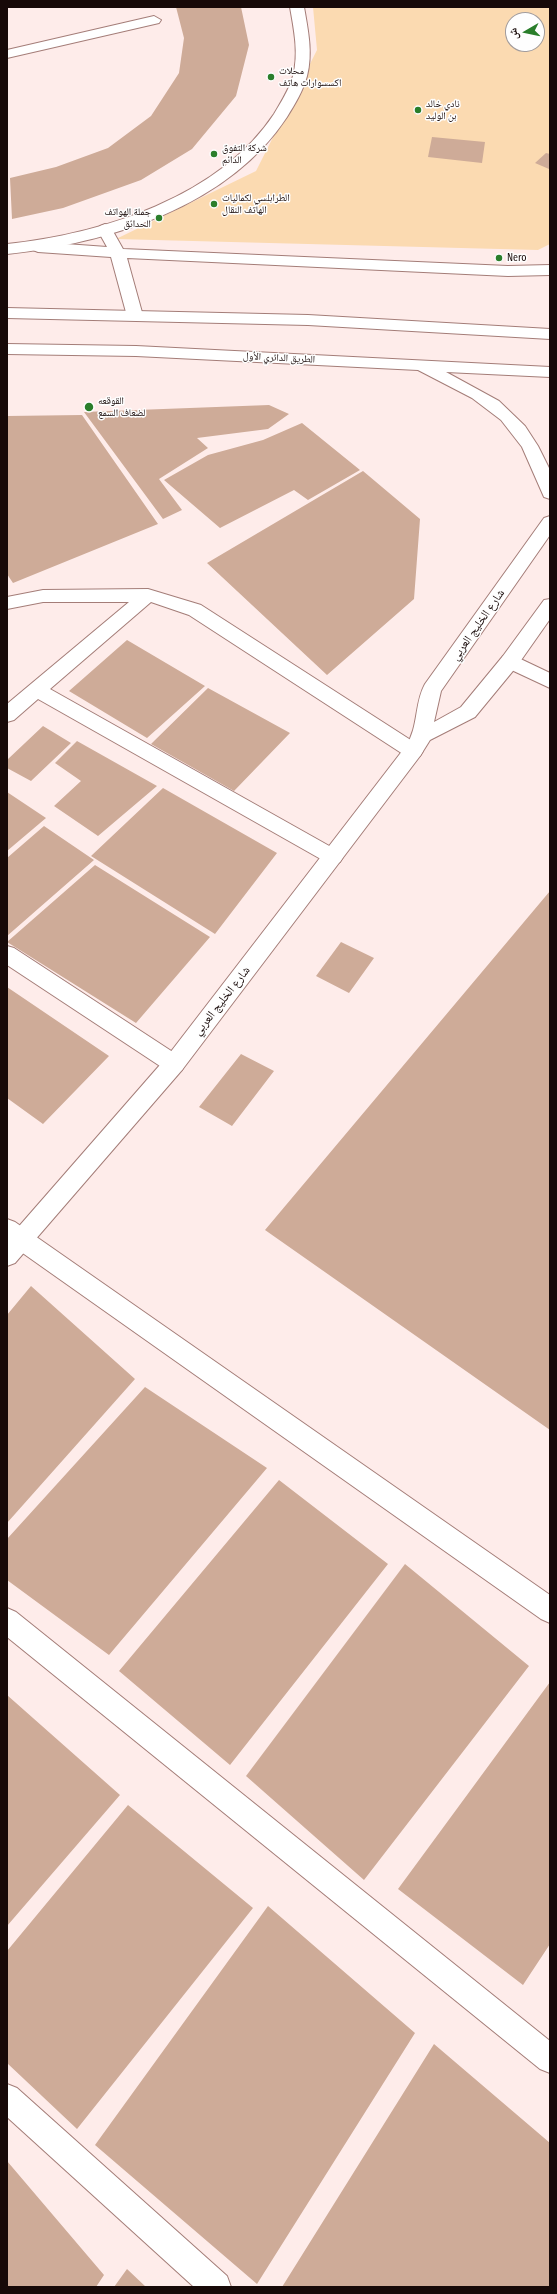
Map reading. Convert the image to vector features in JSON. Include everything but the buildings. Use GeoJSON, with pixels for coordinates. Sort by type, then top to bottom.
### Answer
{"type":"FeatureCollection","features":[{"type":"Feature","properties":{"kind":"street"},"geometry":{"type":"LineString","coordinates":[[38,247],[105,229],[157,211],[201,188],[236,165],[267,135],[289,102],[301,72],[304,41],[297,7]]}},
{"type":"Feature","properties":{"kind":"street"},"geometry":{"type":"LineString","coordinates":[[7,54],[154,20]]}},
{"type":"Feature","properties":{"kind":"street"},"geometry":{"type":"LineString","coordinates":[[105,229],[118,253],[135,316]]}},
{"type":"Feature","properties":{"kind":"street"},"geometry":{"type":"LineString","coordinates":[[7,249],[38,247],[118,253],[508,271],[550,270]]}},
{"type":"Feature","properties":{"kind":"street"},"geometry":{"type":"LineString","coordinates":[[7,313],[308,320],[550,334]]}},
{"type":"Feature","properties":{"kind":"street"},"geometry":{"type":"LineString","coordinates":[[519,332],[550,327]]}},
{"type":"Feature","properties":{"kind":"street","name":"الطريق الدائري الأول"},"geometry":{"type":"LineString","coordinates":[[7,349],[136,351],[550,372]]}},
{"type":"Feature","properties":{"kind":"street"},"geometry":{"type":"LineString","coordinates":[[413,364],[488,400],[519,427],[535,454],[550,493]]}},
{"type":"Feature","properties":{"kind":"street","name":"شارع الخليج العربي"},"geometry":{"type":"LineString","coordinates":[[418,743],[432,689],[550,522]]}},
{"type":"Feature","properties":{"kind":"street"},"geometry":{"type":"LineString","coordinates":[[7,716],[148,595]]}},
{"type":"Feature","properties":{"kind":"street"},"geometry":{"type":"LineString","coordinates":[[7,603],[43,596],[148,595],[195,610],[418,743]]}},
{"type":"Feature","properties":{"kind":"street","name":"شارع الخليج العربي"},"geometry":{"type":"LineString","coordinates":[[12,1242],[174,1064],[333,857],[418,743],[468,712],[510,661],[550,605]]}},
{"type":"Feature","properties":{"kind":"street"},"geometry":{"type":"LineString","coordinates":[[510,661],[550,681]]}},
{"type":"Feature","properties":{"kind":"street"},"geometry":{"type":"LineString","coordinates":[[36,690],[333,857]]}},
{"type":"Feature","properties":{"kind":"street"},"geometry":{"type":"LineString","coordinates":[[7,954],[174,1064]]}},
{"type":"Feature","properties":{"kind":"street"},"geometry":{"type":"LineString","coordinates":[[12,1242],[550,1610]]}},
{"type":"Feature","properties":{"kind":"street"},"geometry":{"type":"LineString","coordinates":[[7,1621],[550,2058]]}},
{"type":"Feature","properties":{"kind":"street"},"geometry":{"type":"LineString","coordinates":[[7,2098],[216,2287]]}},
{"type":"Feature","properties":{"kind":"shaded area","name":"نادي خالد بن الوليد"},"geometry":{"type":"Polygon","coordinates":[[[313,7],[550,7],[550,244],[538,250],[116,239],[256,171],[317,50],[313,7]]]}},
{"type":"Feature","properties":{"kind":"place","name":"محلات اكسسوارات هاتف"},"geometry":{"type":"Point","coordinates":[271,77]}},
{"type":"Feature","properties":{"kind":"place","name":"نادي خالد بن الوليد"},"geometry":{"type":"Point","coordinates":[418,110]}},
{"type":"Feature","properties":{"kind":"place","name":"شركة التفوق الدائم"},"geometry":{"type":"Point","coordinates":[214,154]}},
{"type":"Feature","properties":{"kind":"place","name":"الطرابلسي لكماليات الهاتف النقال"},"geometry":{"type":"Point","coordinates":[214,204]}},
{"type":"Feature","properties":{"kind":"place","name":"جملة الهواتف الحدائق"},"geometry":{"type":"Point","coordinates":[159,218]}},
{"type":"Feature","properties":{"kind":"place","name":"Nero"},"geometry":{"type":"Point","coordinates":[499,258]}},
{"type":"Feature","properties":{"kind":"place","name":"القوقعه لضعاف السمع"},"geometry":{"type":"Point","coordinates":[89,407]}}]}
